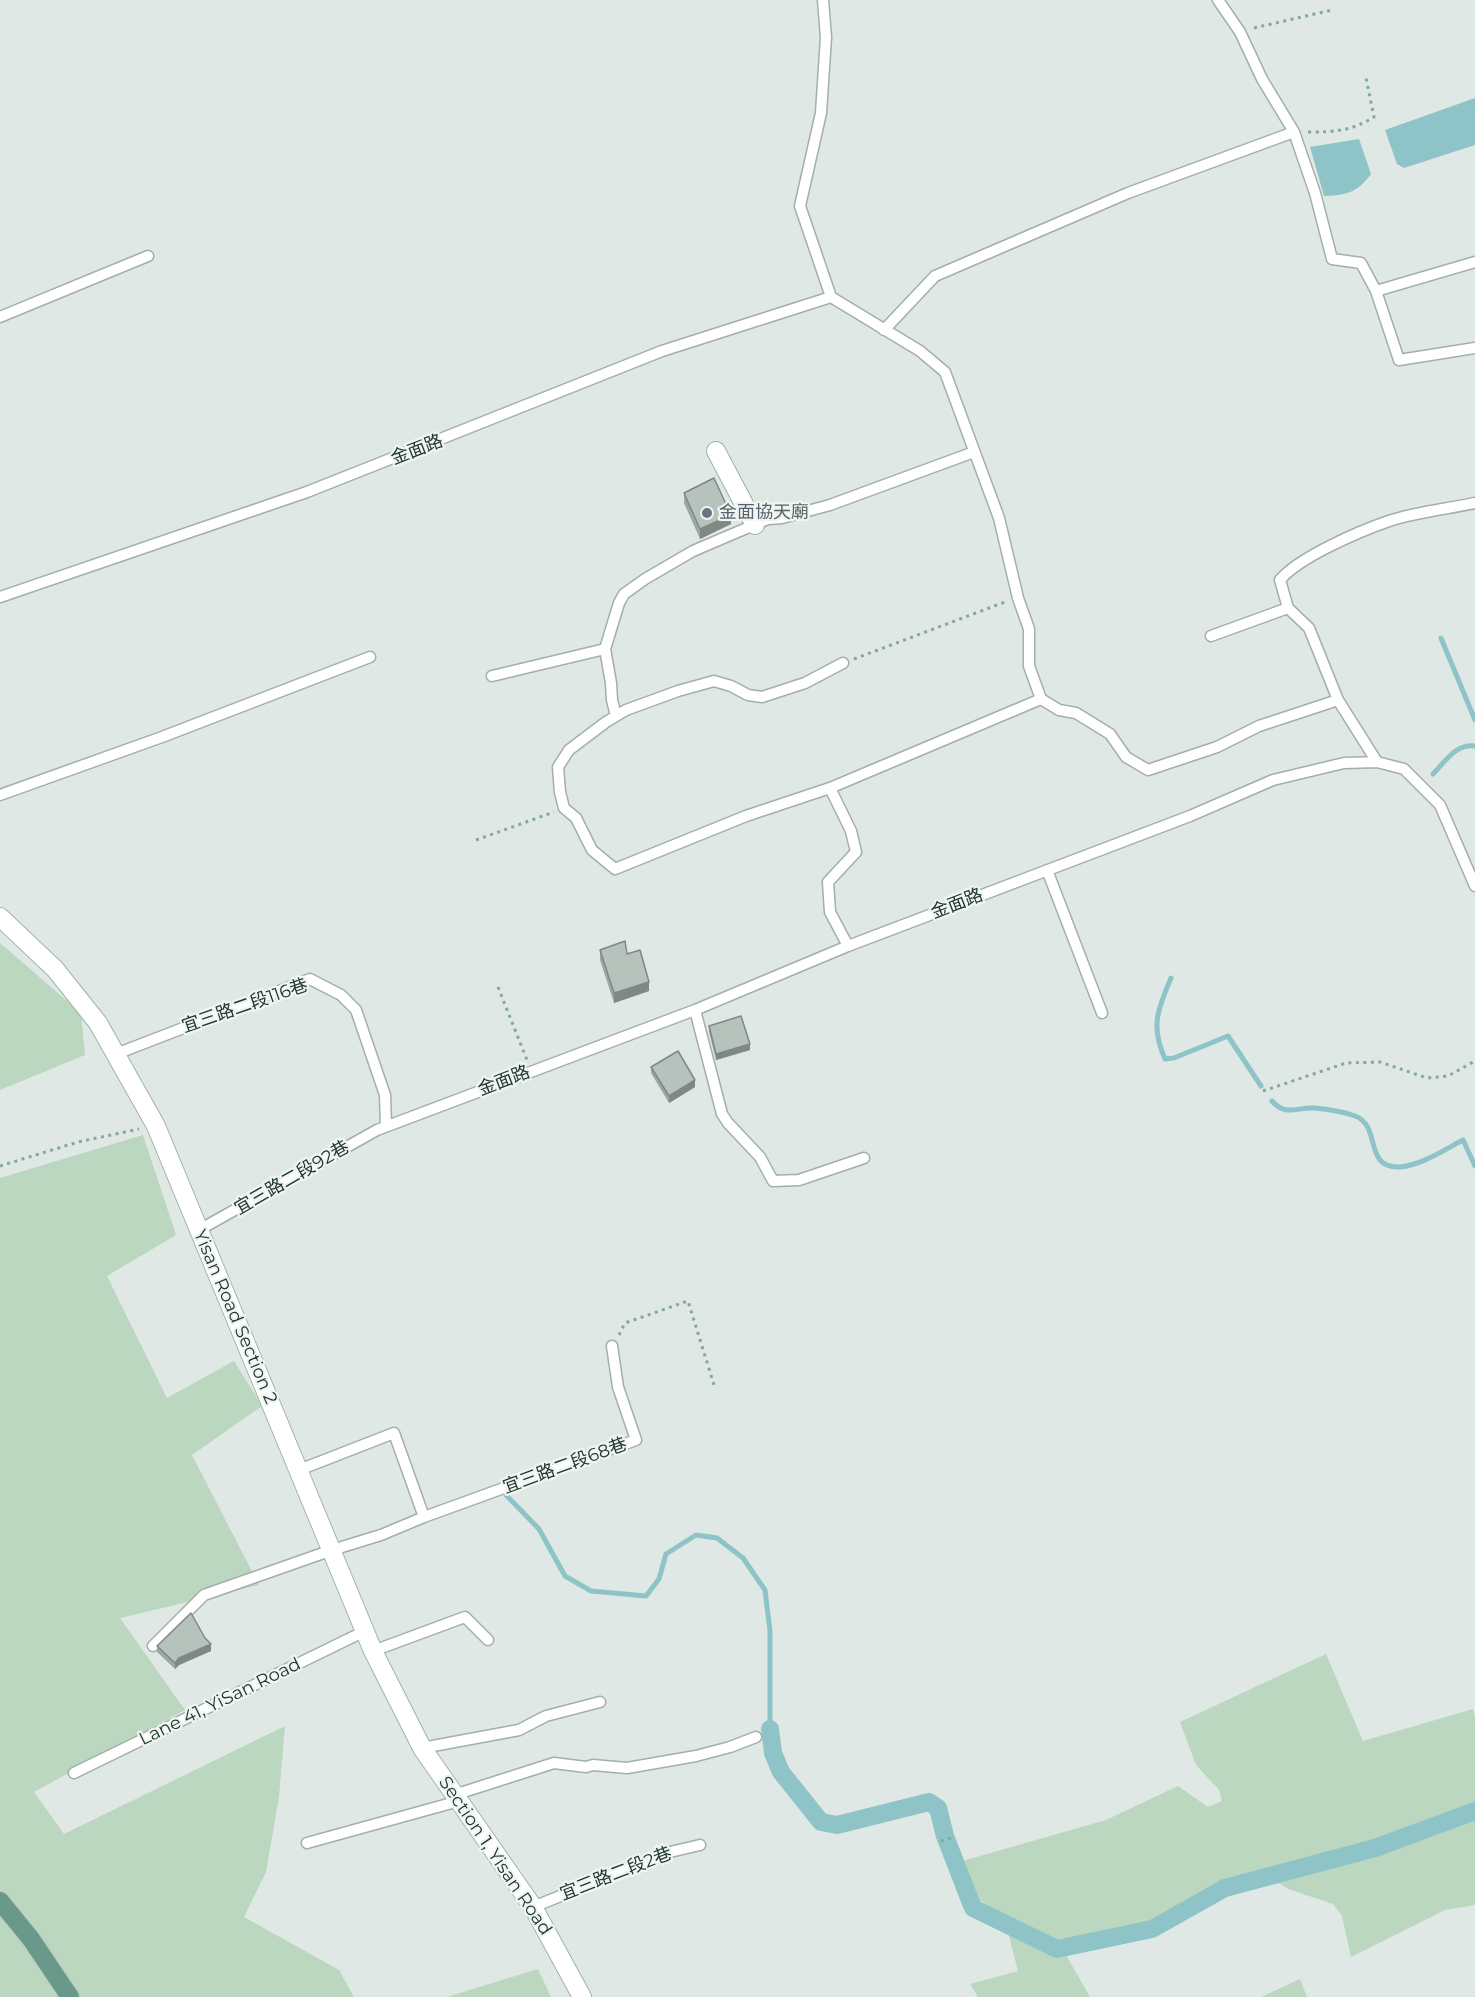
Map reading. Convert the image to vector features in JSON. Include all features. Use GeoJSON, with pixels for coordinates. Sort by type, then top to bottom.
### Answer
{"type":"FeatureCollection","features":[{"type":"Feature","properties":{"kind":"main road"},"geometry":{"type":"LineString","coordinates":[[0,1901],[31,1939],[70,1997]]}},
{"type":"Feature","properties":{"kind":"street"},"geometry":{"type":"LineString","coordinates":[[716,451],[754,525]]}},
{"type":"Feature","properties":{"kind":"street","name":"Yisan Road Section 2"},"geometry":{"type":"LineString","coordinates":[[0,917],[55,969],[98,1023],[156,1126],[373,1651],[422,1748]]}},
{"type":"Feature","properties":{"kind":"street","name":"Section 1, Yisan Road"},"geometry":{"type":"LineString","coordinates":[[422,1748],[533,1907],[582,1997]]}},
{"type":"Feature","properties":{"kind":"lane"},"geometry":{"type":"LineString","coordinates":[[823,0],[826,37],[821,113],[800,206],[831,297],[920,351],[945,372],[999,519],[1018,598],[1029,629],[1029,666],[1041,699],[1059,710],[1076,713],[1110,735],[1126,757],[1148,770],[1217,747],[1259,726],[1338,700]]}},
{"type":"Feature","properties":{"kind":"lane"},"geometry":{"type":"LineString","coordinates":[[1218,0],[1240,32],[1262,79],[1294,132],[1315,194],[1332,259],[1361,263],[1376,291],[1399,360],[1475,348]]}},
{"type":"Feature","properties":{"kind":"lane"},"geometry":{"type":"LineString","coordinates":[[884,330],[934,276],[1128,193],[1294,132]]}},
{"type":"Feature","properties":{"kind":"lane"},"geometry":{"type":"LineString","coordinates":[[0,316],[148,256]]}},
{"type":"Feature","properties":{"kind":"lane"},"geometry":{"type":"LineString","coordinates":[[1376,291],[1475,262]]}},
{"type":"Feature","properties":{"kind":"lane","name":"金面路"},"geometry":{"type":"LineString","coordinates":[[0,597],[307,492],[662,351],[831,297]]}},
{"type":"Feature","properties":{"kind":"lane"},"geometry":{"type":"LineString","coordinates":[[616,716],[605,649],[624,594],[681,557],[768,519],[782,518],[830,505],[975,452]]}},
{"type":"Feature","properties":{"kind":"lane"},"geometry":{"type":"LineString","coordinates":[[1377,762],[1338,700],[1309,628],[1288,608],[1280,580],[1288,570],[1324,549],[1390,521],[1475,503]]}},
{"type":"Feature","properties":{"kind":"lane"},"geometry":{"type":"LineString","coordinates":[[1211,636],[1288,608]]}},
{"type":"Feature","properties":{"kind":"lane"},"geometry":{"type":"LineString","coordinates":[[492,676],[605,649]]}},
{"type":"Feature","properties":{"kind":"lane"},"geometry":{"type":"LineString","coordinates":[[0,795],[162,737],[370,657]]}},
{"type":"Feature","properties":{"kind":"lane"},"geometry":{"type":"LineString","coordinates":[[843,663],[805,682],[762,697],[748,695],[731,686],[714,681],[626,710],[569,750],[558,767],[564,808],[576,818],[592,850],[615,869],[746,816],[830,788],[1041,699]]}},
{"type":"Feature","properties":{"kind":"lane","name":"金面路"},"geometry":{"type":"LineString","coordinates":[[386,1126],[695,1010],[848,946],[1190,816],[1273,780],[1344,763],[1377,762],[1404,769],[1440,805],[1475,886]]}},
{"type":"Feature","properties":{"kind":"lane"},"geometry":{"type":"LineString","coordinates":[[830,788],[851,831],[856,852],[828,882],[830,912],[848,946]]}},
{"type":"Feature","properties":{"kind":"lane"},"geometry":{"type":"LineString","coordinates":[[1047,870],[1102,1013]]}},
{"type":"Feature","properties":{"kind":"lane","name":"宜三路二段116巷"},"geometry":{"type":"LineString","coordinates":[[116,1054],[310,979],[341,995],[356,1010],[385,1095],[386,1126]]}},
{"type":"Feature","properties":{"kind":"lane"},"geometry":{"type":"LineString","coordinates":[[695,1010],[722,1114],[760,1157],[773,1181],[799,1180],[864,1158]]}},
{"type":"Feature","properties":{"kind":"lane","name":"宜三路二段92巷"},"geometry":{"type":"LineString","coordinates":[[199,1230],[386,1126]]}},
{"type":"Feature","properties":{"kind":"lane","name":"宜三路二段68巷"},"geometry":{"type":"LineString","coordinates":[[153,1646],[204,1594],[381,1535],[424,1517],[636,1440],[618,1387],[612,1346]]}},
{"type":"Feature","properties":{"kind":"lane"},"geometry":{"type":"LineString","coordinates":[[299,1470],[394,1433],[424,1517]]}},
{"type":"Feature","properties":{"kind":"lane"},"geometry":{"type":"LineString","coordinates":[[373,1651],[465,1617],[488,1640]]}},
{"type":"Feature","properties":{"kind":"lane","name":"Lane 41, YiSan Road"},"geometry":{"type":"LineString","coordinates":[[74,1773],[365,1631]]}},
{"type":"Feature","properties":{"kind":"lane"},"geometry":{"type":"LineString","coordinates":[[422,1748],[519,1730],[546,1716],[600,1702]]}},
{"type":"Feature","properties":{"kind":"lane"},"geometry":{"type":"LineString","coordinates":[[307,1843],[456,1798],[554,1763],[586,1767],[593,1765],[627,1768],[696,1756],[756,1737]]}},
{"type":"Feature","properties":{"kind":"lane","name":"宜三路二段2巷"},"geometry":{"type":"LineString","coordinates":[[533,1907],[670,1852],[700,1845]]}},
{"type":"Feature","properties":{"kind":"path"},"geometry":{"type":"LineString","coordinates":[[1240,32],[1332,10]]}},
{"type":"Feature","properties":{"kind":"path"},"geometry":{"type":"LineString","coordinates":[[1294,132],[1337,132],[1362,125],[1374,117],[1366,78]]}},
{"type":"Feature","properties":{"kind":"path"},"geometry":{"type":"LineString","coordinates":[[843,663],[1018,598]]}},
{"type":"Feature","properties":{"kind":"path"},"geometry":{"type":"LineString","coordinates":[[476,840],[564,808]]}},
{"type":"Feature","properties":{"kind":"path"},"geometry":{"type":"LineString","coordinates":[[498,987],[531,1070]]}},
{"type":"Feature","properties":{"kind":"path"},"geometry":{"type":"LineString","coordinates":[[1263,1091],[1346,1063],[1380,1062],[1427,1078],[1449,1076],[1475,1061]]}},
{"type":"Feature","properties":{"kind":"path"},"geometry":{"type":"LineString","coordinates":[[0,1166],[78,1142],[156,1126]]}},
{"type":"Feature","properties":{"kind":"path"},"geometry":{"type":"LineString","coordinates":[[612,1346],[626,1323],[688,1301],[715,1388]]}},
{"type":"Feature","properties":{"kind":"path"},"geometry":{"type":"LineString","coordinates":[[941,1841],[954,1837]]}},
{"type":"Feature","properties":{"kind":"green space"},"geometry":{"type":"Polygon","coordinates":[[[0,943],[81,1013],[85,1055],[0,1090],[0,943]]]}},
{"type":"Feature","properties":{"kind":"green space"},"geometry":{"type":"Polygon","coordinates":[[[143,1135],[176,1235],[107,1276],[167,1398],[234,1361],[262,1406],[192,1455],[259,1585],[120,1618],[185,1710],[34,1792],[64,1834],[285,1726],[279,1797],[266,1872],[244,1917],[339,1970],[354,1997],[0,1997],[0,1178],[143,1135]]]}},
{"type":"Feature","properties":{"kind":"green space"},"geometry":{"type":"Polygon","coordinates":[[[1326,1654],[1363,1741],[1473,1709],[1475,1718],[1475,1905],[1445,1910],[1351,1957],[1342,1916],[1333,1904],[1288,1889],[1265,1874],[1217,1887],[1149,1924],[1066,1940],[1066,1955],[1090,1997],[978,1997],[970,1984],[1018,1971],[1004,1917],[975,1897],[959,1862],[1106,1820],[1178,1786],[1208,1807],[1222,1801],[1219,1790],[1196,1765],[1180,1722],[1326,1654]]]}},
{"type":"Feature","properties":{"kind":"green space"},"geometry":{"type":"Polygon","coordinates":[[[538,1969],[551,1997],[447,1997],[538,1969]]]}},
{"type":"Feature","properties":{"kind":"green space"},"geometry":{"type":"Polygon","coordinates":[[[1300,1979],[1307,1997],[1261,1997],[1300,1979]]]}},
{"type":"Feature","properties":{"kind":"water"},"geometry":{"type":"Polygon","coordinates":[[[1475,98],[1475,145],[1404,168],[1397,164],[1385,130],[1475,98]]]}},
{"type":"Feature","properties":{"kind":"water"},"geometry":{"type":"Polygon","coordinates":[[[1359,139],[1371,174],[1351,192],[1324,196],[1310,147],[1359,139]]]}},
{"type":"Feature","properties":{"kind":"building","name":"金面協天廟"},"geometry":{"type":"Polygon","coordinates":[[[714,478],[731,515],[700,529],[684,493],[714,478]]]}},
{"type":"Feature","properties":{"kind":"building"},"geometry":{"type":"Polygon","coordinates":[[[625,941],[627,954],[640,950],[649,982],[614,993],[600,950],[625,941]]]}},
{"type":"Feature","properties":{"kind":"building"},"geometry":{"type":"Polygon","coordinates":[[[741,1016],[750,1044],[716,1054],[709,1026],[741,1016]]]}},
{"type":"Feature","properties":{"kind":"building"},"geometry":{"type":"Polygon","coordinates":[[[678,1051],[695,1080],[669,1096],[651,1067],[678,1051]]]}},
{"type":"Feature","properties":{"kind":"building"},"geometry":{"type":"Polygon","coordinates":[[[191,1613],[211,1644],[179,1658],[175,1663],[157,1646],[191,1613]]]}},
{"type":"Feature","properties":{"kind":"waterway"},"geometry":{"type":"LineString","coordinates":[[1441,638],[1475,720]]}},
{"type":"Feature","properties":{"kind":"waterway"},"geometry":{"type":"LineString","coordinates":[[1433,774],[1457,750],[1462,747],[1475,746]]}},
{"type":"Feature","properties":{"kind":"waterway"},"geometry":{"type":"LineString","coordinates":[[1171,978],[1159,1009],[1157,1027],[1160,1047],[1165,1059],[1174,1058],[1228,1036],[1261,1086]]}},
{"type":"Feature","properties":{"kind":"waterway"},"geometry":{"type":"LineString","coordinates":[[1272,1101],[1287,1110],[1314,1108],[1355,1116],[1368,1128],[1376,1154],[1388,1166],[1399,1167],[1415,1164],[1463,1140],[1475,1166]]}},
{"type":"Feature","properties":{"kind":"waterway"},"geometry":{"type":"LineString","coordinates":[[506,1495],[539,1529],[565,1576],[591,1591],[646,1596],[659,1579],[666,1554],[696,1535],[717,1538],[743,1558],[765,1590],[770,1631],[770,1729]]}},
{"type":"Feature","properties":{"kind":"waterway"},"geometry":{"type":"LineString","coordinates":[[770,1729],[773,1753],[781,1772],[821,1822],[837,1825],[929,1802],[938,1808],[945,1836],[973,1908],[1057,1949],[1152,1929],[1225,1888],[1375,1848],[1475,1811]]}},
{"type":"Feature","properties":{"kind":"place","name":"金面協天廟"},"geometry":{"type":"Point","coordinates":[707,513]}}]}
